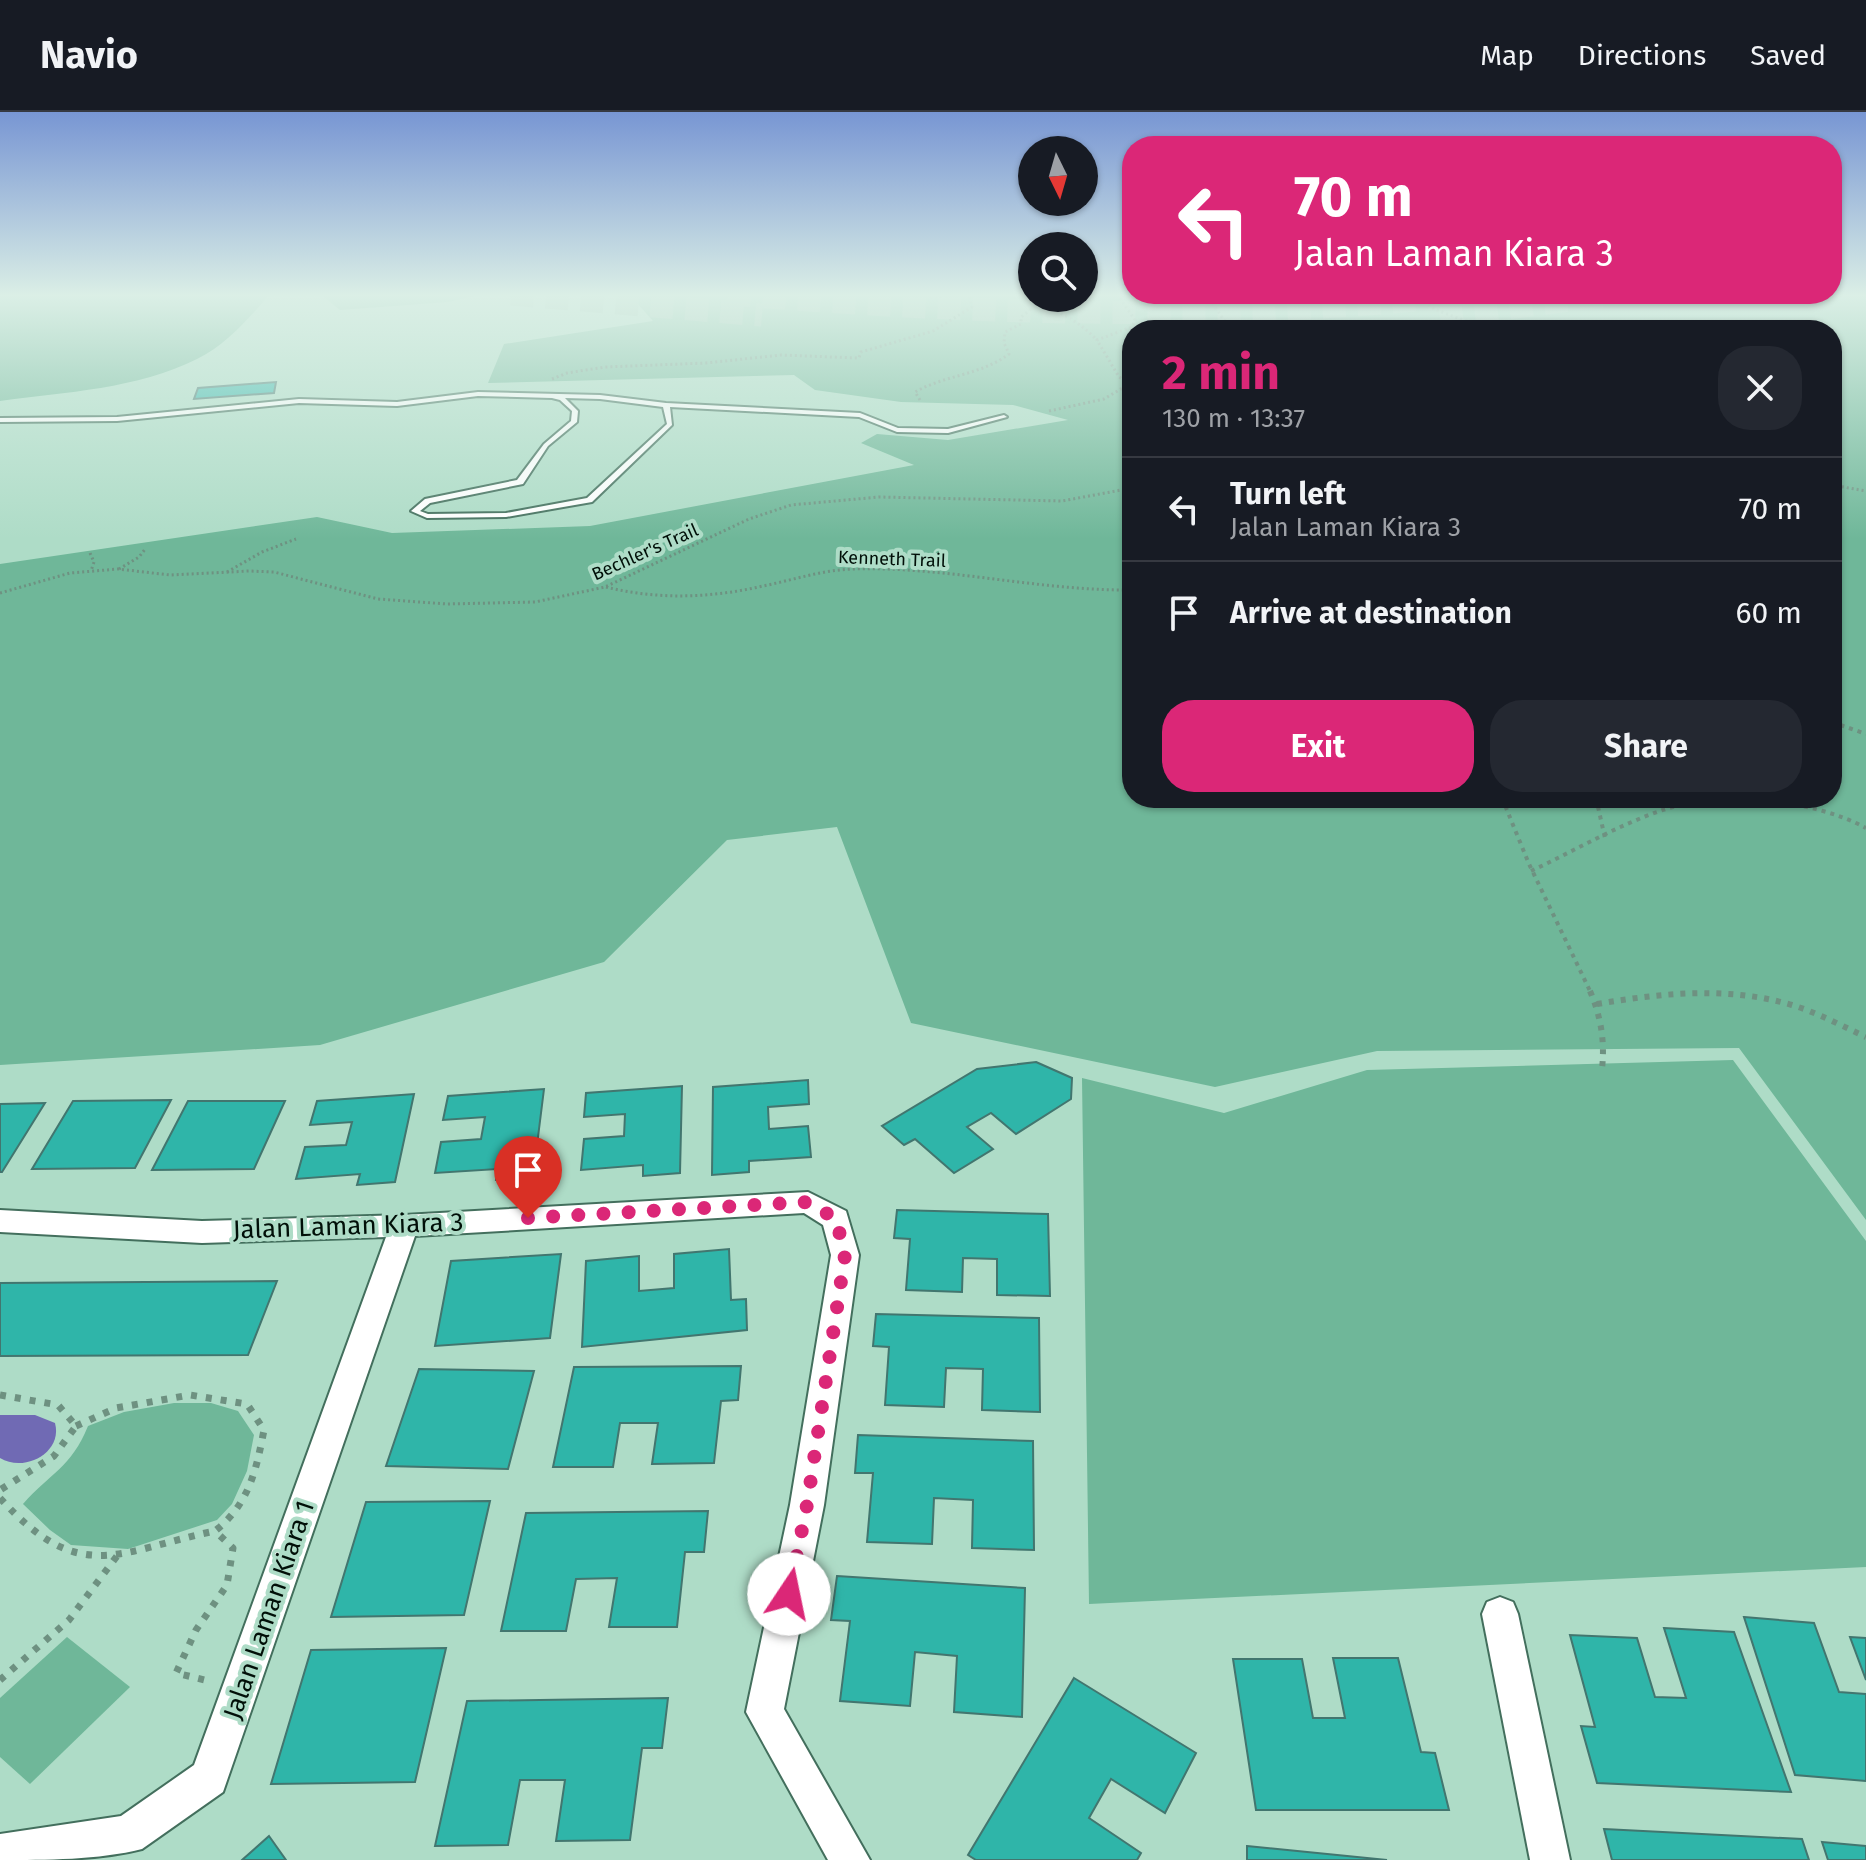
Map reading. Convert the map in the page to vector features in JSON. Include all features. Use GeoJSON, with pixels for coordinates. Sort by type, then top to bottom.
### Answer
{"type":"FeatureCollection","features":[{"type":"Feature","properties":{"kind":"street","name":"Jalan Laman Kiara 3"},"geometry":{"type":"LineString","coordinates":[[0,1221],[202,1232],[404,1226],[808,1202],[836,1219],[845,1255],[807,1505],[765,1712],[850,1860]]}},
{"type":"Feature","properties":{"kind":"street","name":"Jalan Laman Kiara 1"},"geometry":{"type":"LineString","coordinates":[[0,1854],[128,1835],[209,1778],[404,1226]]}},
{"type":"Feature","properties":{"kind":"street"},"geometry":{"type":"LineString","coordinates":[[1500,1614],[1550,1860]]}},
{"type":"Feature","properties":{"kind":"lane"},"geometry":{"type":"LineString","coordinates":[[0,420],[117,419],[299,401],[397,404],[478,394],[600,397],[666,405],[860,415],[897,430],[948,431],[1004,417]]}},
{"type":"Feature","properties":{"kind":"lane"},"geometry":{"type":"LineString","coordinates":[[553,396],[562,399],[575,411],[574,422],[546,445],[520,482],[428,501],[415,511],[427,516],[506,515],[589,500],[670,424],[666,405]]}},
{"type":"Feature","properties":{"kind":"path"},"geometry":{"type":"LineString","coordinates":[[548,381],[558,376]]}},
{"type":"Feature","properties":{"kind":"path"},"geometry":{"type":"LineString","coordinates":[[920,400],[915,392],[930,382],[953,376]]}},
{"type":"Feature","properties":{"kind":"path"},"geometry":{"type":"LineString","coordinates":[[1049,411],[1122,393]]}},
{"type":"Feature","properties":{"kind":"path"},"geometry":{"type":"LineString","coordinates":[[1842,487],[1866,491]]}},
{"type":"Feature","properties":{"kind":"path","name":"Bechler's Trail"},"geometry":{"type":"LineString","coordinates":[[0,593],[70,573],[118,569],[170,575],[274,572],[378,599],[447,604],[535,602],[605,587],[749,519],[791,505],[879,497],[1062,501],[1122,490]]}},
{"type":"Feature","properties":{"kind":"path"},"geometry":{"type":"LineString","coordinates":[[226,572],[251,557],[296,539]]}},
{"type":"Feature","properties":{"kind":"path"},"geometry":{"type":"LineString","coordinates":[[118,569],[139,557],[146,548]]}},
{"type":"Feature","properties":{"kind":"path"},"geometry":{"type":"LineString","coordinates":[[90,553],[94,562],[91,571]]}},
{"type":"Feature","properties":{"kind":"path","name":"Kenneth Trail"},"geometry":{"type":"LineString","coordinates":[[605,587],[633,595],[705,595],[746,590],[816,572],[852,569],[920,571],[1093,592],[1122,591]]}},
{"type":"Feature","properties":{"kind":"path"},"geometry":{"type":"LineString","coordinates":[[1842,726],[1866,734]]}},
{"type":"Feature","properties":{"kind":"path"},"geometry":{"type":"LineString","coordinates":[[1506,808],[1531,871],[1597,1004],[1606,1057],[1602,1069]]}},
{"type":"Feature","properties":{"kind":"path"},"geometry":{"type":"LineString","coordinates":[[1598,808],[1605,838]]}},
{"type":"Feature","properties":{"kind":"path"},"geometry":{"type":"LineString","coordinates":[[1531,871],[1662,810],[1673,808]]}},
{"type":"Feature","properties":{"kind":"path"},"geometry":{"type":"LineString","coordinates":[[1808,808],[1844,816],[1866,828]]}},
{"type":"Feature","properties":{"kind":"path"},"geometry":{"type":"LineString","coordinates":[[1597,1004],[1655,994],[1726,994],[1791,1004],[1866,1037]]}},
{"type":"Feature","properties":{"kind":"path"},"geometry":{"type":"LineString","coordinates":[[0,1395],[58,1405],[76,1426]]}},
{"type":"Feature","properties":{"kind":"path"},"geometry":{"type":"LineString","coordinates":[[0,1490],[40,1467],[70,1441],[76,1426],[116,1408],[190,1395],[247,1404],[264,1430],[254,1487],[227,1523],[215,1531],[176,1539],[148,1550],[118,1555],[77,1554],[41,1540],[20,1522],[0,1498]]}},
{"type":"Feature","properties":{"kind":"path"},"geometry":{"type":"LineString","coordinates":[[215,1531],[233,1548],[227,1585],[196,1630],[176,1673],[241,1689]]}},
{"type":"Feature","properties":{"kind":"path"},"geometry":{"type":"LineString","coordinates":[[0,1680],[69,1620],[118,1555]]}},
{"type":"Feature","properties":{"kind":"green space"},"geometry":{"type":"Polygon","coordinates":[[[0,376],[154,376],[101,388],[0,401],[0,376]]]}},
{"type":"Feature","properties":{"kind":"green space"},"geometry":{"type":"Polygon","coordinates":[[[491,376],[772,376],[488,383],[491,376]]]}},
{"type":"Feature","properties":{"kind":"green space"},"geometry":{"type":"Polygon","coordinates":[[[795,376],[1122,376],[1122,808],[1842,808],[1842,376],[1866,376],[1866,1220],[1739,1048],[1377,1051],[1215,1087],[911,1023],[837,827],[727,840],[604,962],[320,1045],[0,1065],[0,564],[317,517],[392,533],[590,526],[914,465],[861,443],[877,434],[948,440],[1068,420],[1013,405],[901,402],[815,390],[795,376]]]}},
{"type":"Feature","properties":{"kind":"green space"},"geometry":{"type":"Polygon","coordinates":[[[1733,1060],[1866,1241],[1866,1567],[1089,1604],[1082,1078],[1224,1113],[1367,1070],[1733,1060]]]}},
{"type":"Feature","properties":{"kind":"green space"},"geometry":{"type":"Polygon","coordinates":[[[174,1403],[211,1403],[238,1411],[254,1435],[247,1471],[232,1504],[217,1520],[128,1549],[71,1545],[23,1504],[67,1461],[88,1426],[124,1412],[174,1403]]]}},
{"type":"Feature","properties":{"kind":"green space"},"geometry":{"type":"Polygon","coordinates":[[[67,1637],[130,1687],[30,1784],[0,1757],[0,1698],[67,1637]]]}},
{"type":"Feature","properties":{"kind":"shaded area"},"geometry":{"type":"Polygon","coordinates":[[[0,1415],[35,1415],[55,1423],[53,1443],[40,1457],[30,1461],[10,1462],[0,1458],[0,1415]]]}},
{"type":"Feature","properties":{"kind":"building"},"geometry":{"type":"Polygon","coordinates":[[[276,382],[274,393],[194,399],[198,388],[276,382]]]}},
{"type":"Feature","properties":{"kind":"building"},"geometry":{"type":"Polygon","coordinates":[[[1036,1062],[1072,1078],[1071,1099],[1016,1134],[991,1113],[967,1127],[993,1149],[954,1173],[915,1139],[904,1145],[882,1126],[977,1069],[1036,1062]]]}},
{"type":"Feature","properties":{"kind":"building"},"geometry":{"type":"Polygon","coordinates":[[[808,1080],[809,1104],[768,1107],[769,1129],[808,1126],[811,1157],[749,1161],[749,1172],[712,1175],[713,1087],[808,1080]]]}},
{"type":"Feature","properties":{"kind":"building"},"geometry":{"type":"Polygon","coordinates":[[[682,1086],[680,1173],[643,1176],[643,1165],[581,1170],[584,1139],[624,1136],[625,1114],[584,1117],[586,1093],[682,1086]]]}},
{"type":"Feature","properties":{"kind":"building"},"geometry":{"type":"Polygon","coordinates":[[[544,1089],[533,1177],[496,1180],[497,1169],[435,1173],[441,1142],[481,1139],[485,1117],[443,1120],[448,1096],[544,1089]]]}},
{"type":"Feature","properties":{"kind":"building"},"geometry":{"type":"Polygon","coordinates":[[[414,1094],[395,1182],[357,1185],[360,1174],[296,1179],[305,1147],[346,1145],[352,1122],[310,1125],[317,1101],[414,1094]]]}},
{"type":"Feature","properties":{"kind":"building"},"geometry":{"type":"Polygon","coordinates":[[[171,1100],[135,1168],[32,1169],[73,1101],[171,1100]]]}},
{"type":"Feature","properties":{"kind":"building"},"geometry":{"type":"Polygon","coordinates":[[[188,1101],[285,1101],[254,1169],[152,1170],[188,1101]]]}},
{"type":"Feature","properties":{"kind":"building"},"geometry":{"type":"Polygon","coordinates":[[[45,1103],[2,1172],[0,1172],[0,1104],[45,1103]]]}},
{"type":"Feature","properties":{"kind":"building"},"geometry":{"type":"Polygon","coordinates":[[[897,1210],[1048,1214],[1050,1296],[997,1295],[997,1259],[963,1258],[962,1292],[906,1290],[910,1239],[894,1238],[897,1210]]]}},
{"type":"Feature","properties":{"kind":"building"},"geometry":{"type":"Polygon","coordinates":[[[729,1249],[731,1300],[746,1299],[747,1330],[582,1347],[586,1261],[639,1256],[639,1291],[674,1288],[674,1254],[729,1249]]]}},
{"type":"Feature","properties":{"kind":"building"},"geometry":{"type":"Polygon","coordinates":[[[561,1254],[550,1338],[435,1346],[451,1261],[561,1254]]]}},
{"type":"Feature","properties":{"kind":"building"},"geometry":{"type":"Polygon","coordinates":[[[277,1281],[248,1355],[0,1356],[0,1283],[277,1281]]]}},
{"type":"Feature","properties":{"kind":"building"},"geometry":{"type":"Polygon","coordinates":[[[876,1314],[1039,1318],[1040,1412],[982,1410],[983,1369],[946,1368],[944,1407],[885,1405],[889,1347],[873,1346],[876,1314]]]}},
{"type":"Feature","properties":{"kind":"building"},"geometry":{"type":"Polygon","coordinates":[[[741,1366],[738,1400],[721,1401],[714,1463],[652,1464],[658,1423],[620,1423],[613,1467],[553,1467],[574,1367],[741,1366]]]}},
{"type":"Feature","properties":{"kind":"building"},"geometry":{"type":"Polygon","coordinates":[[[419,1369],[534,1371],[508,1469],[386,1466],[419,1369]]]}},
{"type":"Feature","properties":{"kind":"building"},"geometry":{"type":"Polygon","coordinates":[[[858,1435],[1033,1441],[1034,1550],[972,1548],[973,1500],[934,1498],[932,1544],[867,1542],[873,1473],[855,1473],[858,1435]]]}},
{"type":"Feature","properties":{"kind":"building"},"geometry":{"type":"Polygon","coordinates":[[[490,1501],[464,1615],[331,1617],[366,1502],[490,1501]]]}},
{"type":"Feature","properties":{"kind":"building"},"geometry":{"type":"Polygon","coordinates":[[[708,1511],[704,1552],[685,1552],[677,1627],[609,1627],[617,1578],[576,1579],[566,1631],[501,1631],[526,1513],[708,1511]]]}},
{"type":"Feature","properties":{"kind":"building"},"geometry":{"type":"Polygon","coordinates":[[[837,1576],[1025,1588],[1022,1717],[954,1712],[957,1656],[915,1652],[910,1706],[840,1701],[850,1621],[831,1620],[837,1576]]]}},
{"type":"Feature","properties":{"kind":"building"},"geometry":{"type":"Polygon","coordinates":[[[1744,1617],[1814,1623],[1839,1692],[1866,1694],[1866,1781],[1795,1775],[1744,1617]]]}},
{"type":"Feature","properties":{"kind":"building"},"geometry":{"type":"Polygon","coordinates":[[[1664,1628],[1734,1632],[1791,1792],[1597,1783],[1581,1726],[1595,1727],[1570,1635],[1637,1638],[1655,1697],[1686,1698],[1664,1628]]]}},
{"type":"Feature","properties":{"kind":"building"},"geometry":{"type":"Polygon","coordinates":[[[1850,1637],[1866,1638],[1866,1680],[1850,1637]]]}},
{"type":"Feature","properties":{"kind":"building"},"geometry":{"type":"Polygon","coordinates":[[[446,1648],[415,1782],[271,1784],[311,1650],[446,1648]]]}},
{"type":"Feature","properties":{"kind":"building"},"geometry":{"type":"Polygon","coordinates":[[[1333,1658],[1398,1658],[1421,1752],[1435,1753],[1449,1810],[1256,1810],[1233,1659],[1302,1659],[1313,1718],[1345,1718],[1333,1658]]]}},
{"type":"Feature","properties":{"kind":"building"},"geometry":{"type":"Polygon","coordinates":[[[1074,1678],[1196,1753],[1165,1813],[1111,1779],[1089,1818],[1141,1853],[1137,1860],[976,1860],[968,1855],[1074,1678]]]}},
{"type":"Feature","properties":{"kind":"building"},"geometry":{"type":"Polygon","coordinates":[[[668,1698],[662,1748],[642,1748],[630,1840],[556,1841],[565,1780],[520,1780],[508,1845],[435,1846],[467,1701],[668,1698]]]}},
{"type":"Feature","properties":{"kind":"building"},"geometry":{"type":"Polygon","coordinates":[[[1604,1829],[1802,1839],[1809,1860],[1612,1860],[1604,1829]]]}},
{"type":"Feature","properties":{"kind":"building"},"geometry":{"type":"Polygon","coordinates":[[[269,1836],[286,1860],[242,1860],[269,1836]]]}},
{"type":"Feature","properties":{"kind":"building"},"geometry":{"type":"Polygon","coordinates":[[[1822,1842],[1866,1846],[1866,1860],[1828,1860],[1822,1842]]]}},
{"type":"Feature","properties":{"kind":"building"},"geometry":{"type":"Polygon","coordinates":[[[1247,1846],[1387,1860],[1247,1860],[1247,1846]]]}},
{"type":"Feature","properties":{"kind":"route"},"geometry":{"type":"LineString","coordinates":[[528,1218],[808,1202],[836,1219],[845,1255],[807,1505],[789,1594]]}}]}
